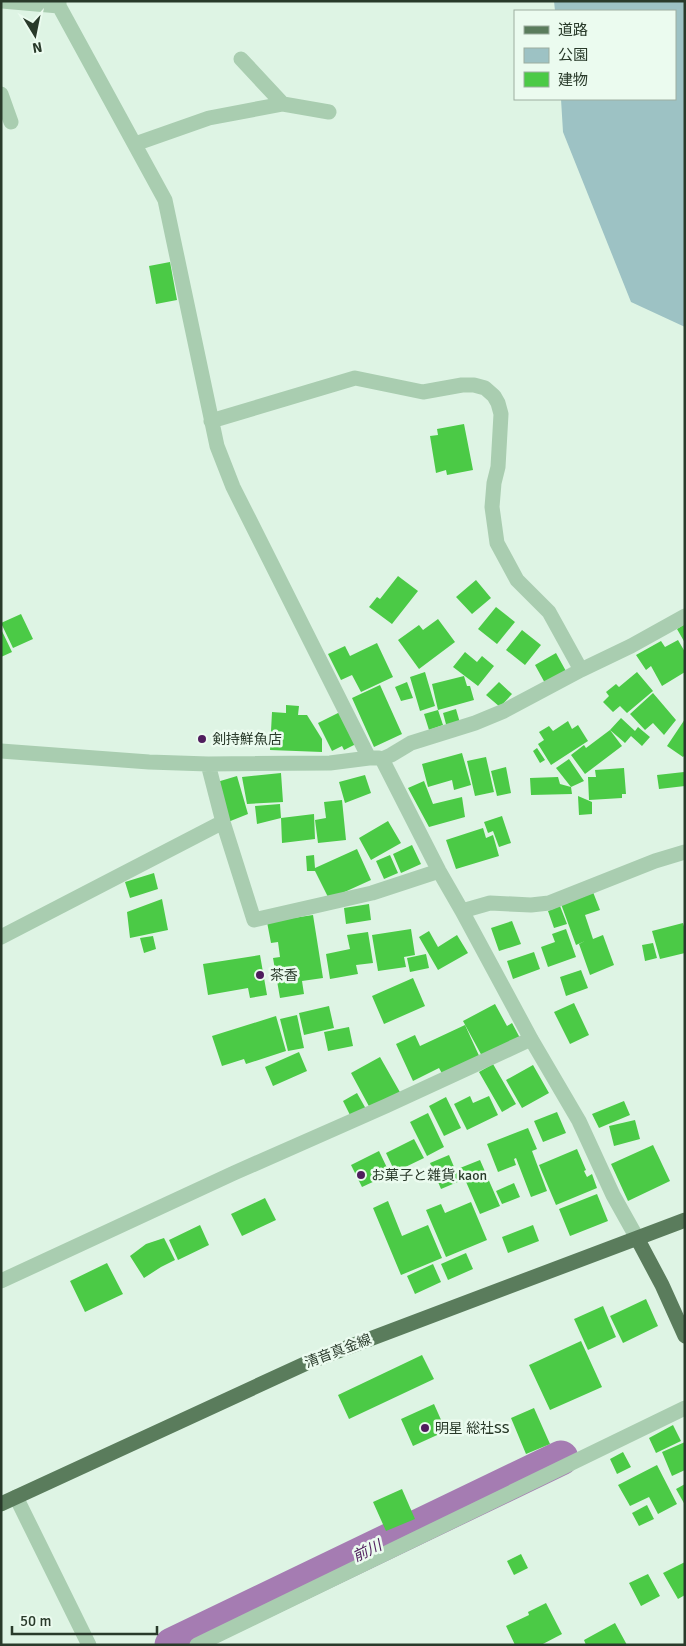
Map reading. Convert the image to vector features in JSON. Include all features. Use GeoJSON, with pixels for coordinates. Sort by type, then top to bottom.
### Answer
{"type":"FeatureCollection","features":[{"type":"Feature","properties":{"kind":"main road","name":"清音真金線"},"geometry":{"type":"LineString","coordinates":[[1,1504],[309,1362],[685,1220]]}},
{"type":"Feature","properties":{"kind":"main road"},"geometry":{"type":"LineString","coordinates":[[637,1238],[662,1285],[685,1336]]}},
{"type":"Feature","properties":{"kind":"street"},"geometry":{"type":"LineString","coordinates":[[2,1],[59,4],[165,200],[217,446],[233,487],[376,758],[531,1039],[579,1121],[613,1196],[637,1238]]}},
{"type":"Feature","properties":{"kind":"street"},"geometry":{"type":"LineString","coordinates":[[241,59],[283,104]]}},
{"type":"Feature","properties":{"kind":"street"},"geometry":{"type":"LineString","coordinates":[[1,94],[11,122]]}},
{"type":"Feature","properties":{"kind":"street"},"geometry":{"type":"LineString","coordinates":[[135,144],[209,118],[283,104],[329,112]]}},
{"type":"Feature","properties":{"kind":"street"},"geometry":{"type":"LineString","coordinates":[[212,420],[355,378],[423,392],[462,385],[474,385],[485,388],[494,396],[501,414],[498,467],[494,483],[492,507],[498,543],[517,580],[549,612],[581,670]]}},
{"type":"Feature","properties":{"kind":"street"},"geometry":{"type":"LineString","coordinates":[[1,751],[150,762],[208,764],[330,763],[376,758],[391,755],[412,743],[475,723],[504,711],[685,616]]}},
{"type":"Feature","properties":{"kind":"street"},"geometry":{"type":"LineString","coordinates":[[208,764],[223,822],[254,920],[372,893],[439,871]]}},
{"type":"Feature","properties":{"kind":"street"},"geometry":{"type":"LineString","coordinates":[[1,937],[223,822]]}},
{"type":"Feature","properties":{"kind":"street"},"geometry":{"type":"LineString","coordinates":[[462,911],[490,903],[531,905],[549,903],[655,860],[685,852]]}},
{"type":"Feature","properties":{"kind":"street"},"geometry":{"type":"LineString","coordinates":[[1,1281],[531,1039]]}},
{"type":"Feature","properties":{"kind":"street"},"geometry":{"type":"LineString","coordinates":[[197,1645],[685,1408]]}},
{"type":"Feature","properties":{"kind":"street"},"geometry":{"type":"LineString","coordinates":[[16,1497],[89,1645]]}},
{"type":"Feature","properties":{"kind":"green space"},"geometry":{"type":"Polygon","coordinates":[[[554,1],[685,1],[685,327],[631,302],[563,132],[561,100],[676,100],[676,10],[555,10],[554,1]]]}},
{"type":"Feature","properties":{"kind":"building"},"geometry":{"type":"Polygon","coordinates":[[[170,262],[177,300],[156,304],[149,266],[170,262]]]}},
{"type":"Feature","properties":{"kind":"building"},"geometry":{"type":"Polygon","coordinates":[[[464,424],[473,470],[447,475],[446,470],[436,473],[430,436],[438,435],[437,429],[464,424]]]}},
{"type":"Feature","properties":{"kind":"building"},"geometry":{"type":"Polygon","coordinates":[[[398,576],[418,591],[392,624],[369,607],[377,597],[380,599],[398,576]]]}},
{"type":"Feature","properties":{"kind":"building"},"geometry":{"type":"Polygon","coordinates":[[[476,580],[491,598],[472,614],[456,597],[476,580]]]}},
{"type":"Feature","properties":{"kind":"building"},"geometry":{"type":"Polygon","coordinates":[[[496,607],[515,622],[497,644],[478,629],[496,607]]]}},
{"type":"Feature","properties":{"kind":"building"},"geometry":{"type":"Polygon","coordinates":[[[21,614],[33,639],[13,648],[1,623],[21,614]]]}},
{"type":"Feature","properties":{"kind":"building"},"geometry":{"type":"Polygon","coordinates":[[[438,619],[455,642],[419,669],[398,640],[419,625],[423,630],[438,619]]]}},
{"type":"Feature","properties":{"kind":"building"},"geometry":{"type":"Polygon","coordinates":[[[685,624],[685,643],[677,629],[685,624]]]}},
{"type":"Feature","properties":{"kind":"building"},"geometry":{"type":"Polygon","coordinates":[[[1,629],[12,652],[1,657],[1,629]]]}},
{"type":"Feature","properties":{"kind":"building"},"geometry":{"type":"Polygon","coordinates":[[[522,630],[541,645],[525,665],[506,650],[522,630]]]}},
{"type":"Feature","properties":{"kind":"building"},"geometry":{"type":"Polygon","coordinates":[[[678,640],[685,652],[685,672],[662,686],[651,666],[646,670],[636,655],[661,641],[665,647],[678,640]]]}},
{"type":"Feature","properties":{"kind":"building"},"geometry":{"type":"Polygon","coordinates":[[[377,643],[393,677],[361,692],[352,675],[341,680],[328,654],[345,646],[350,656],[377,643]]]}},
{"type":"Feature","properties":{"kind":"building"},"geometry":{"type":"Polygon","coordinates":[[[465,652],[477,662],[482,656],[494,666],[478,686],[453,667],[465,652]]]}},
{"type":"Feature","properties":{"kind":"building"},"geometry":{"type":"Polygon","coordinates":[[[556,653],[567,673],[546,685],[535,665],[556,653]]]}},
{"type":"Feature","properties":{"kind":"building"},"geometry":{"type":"Polygon","coordinates":[[[425,672],[435,706],[420,711],[410,677],[425,672]]]}},
{"type":"Feature","properties":{"kind":"building"},"geometry":{"type":"Polygon","coordinates":[[[637,672],[653,691],[627,713],[620,706],[613,712],[603,702],[609,696],[606,692],[616,684],[619,687],[637,672]]]}},
{"type":"Feature","properties":{"kind":"building"},"geometry":{"type":"Polygon","coordinates":[[[464,676],[467,686],[470,686],[474,700],[438,710],[432,684],[464,676]]]}},
{"type":"Feature","properties":{"kind":"building"},"geometry":{"type":"Polygon","coordinates":[[[407,682],[413,698],[401,701],[395,687],[407,682]]]}},
{"type":"Feature","properties":{"kind":"building"},"geometry":{"type":"Polygon","coordinates":[[[499,682],[512,694],[500,707],[486,695],[499,682]]]}},
{"type":"Feature","properties":{"kind":"building"},"geometry":{"type":"Polygon","coordinates":[[[380,685],[402,734],[374,747],[352,698],[380,685]]]}},
{"type":"Feature","properties":{"kind":"building"},"geometry":{"type":"Polygon","coordinates":[[[653,693],[676,720],[664,735],[653,723],[645,730],[630,714],[653,693]]]}},
{"type":"Feature","properties":{"kind":"building"},"geometry":{"type":"Polygon","coordinates":[[[286,705],[299,706],[298,715],[307,715],[322,739],[322,752],[270,750],[272,712],[286,713],[286,705]]]}},
{"type":"Feature","properties":{"kind":"building"},"geometry":{"type":"Polygon","coordinates":[[[456,709],[460,723],[447,728],[443,713],[456,709]]]}},
{"type":"Feature","properties":{"kind":"building"},"geometry":{"type":"Polygon","coordinates":[[[438,710],[443,725],[429,730],[424,714],[438,710]]]}},
{"type":"Feature","properties":{"kind":"building"},"geometry":{"type":"Polygon","coordinates":[[[340,712],[356,744],[344,750],[342,746],[332,751],[318,723],[340,712]]]}},
{"type":"Feature","properties":{"kind":"building"},"geometry":{"type":"Polygon","coordinates":[[[621,718],[635,731],[638,727],[650,737],[642,746],[631,736],[625,743],[610,730],[621,718]]]}},
{"type":"Feature","properties":{"kind":"building"},"geometry":{"type":"Polygon","coordinates":[[[685,719],[685,755],[683,757],[667,746],[685,719]]]}},
{"type":"Feature","properties":{"kind":"building"},"geometry":{"type":"Polygon","coordinates":[[[568,721],[572,729],[578,725],[588,741],[551,765],[538,744],[544,740],[539,732],[549,726],[553,731],[568,721]]]}},
{"type":"Feature","properties":{"kind":"building"},"geometry":{"type":"Polygon","coordinates":[[[610,730],[622,746],[585,774],[571,755],[584,745],[586,748],[610,730]]]}},
{"type":"Feature","properties":{"kind":"building"},"geometry":{"type":"Polygon","coordinates":[[[537,748],[545,760],[540,763],[533,751],[537,748]]]}},
{"type":"Feature","properties":{"kind":"building"},"geometry":{"type":"Polygon","coordinates":[[[462,753],[471,785],[454,790],[452,780],[428,787],[422,764],[462,753]]]}},
{"type":"Feature","properties":{"kind":"building"},"geometry":{"type":"Polygon","coordinates":[[[486,757],[494,792],[475,796],[467,761],[486,757]]]}},
{"type":"Feature","properties":{"kind":"building"},"geometry":{"type":"Polygon","coordinates":[[[569,759],[584,781],[571,787],[556,768],[569,759]]]}},
{"type":"Feature","properties":{"kind":"building"},"geometry":{"type":"Polygon","coordinates":[[[506,767],[511,793],[497,796],[491,771],[506,767]]]}},
{"type":"Feature","properties":{"kind":"building"},"geometry":{"type":"Polygon","coordinates":[[[624,768],[626,794],[622,794],[622,798],[589,800],[588,777],[596,777],[595,770],[624,768]]]}},
{"type":"Feature","properties":{"kind":"building"},"geometry":{"type":"Polygon","coordinates":[[[684,772],[685,786],[659,789],[657,775],[684,772]]]}},
{"type":"Feature","properties":{"kind":"building"},"geometry":{"type":"Polygon","coordinates":[[[281,773],[283,802],[247,804],[242,777],[281,773]]]}},
{"type":"Feature","properties":{"kind":"building"},"geometry":{"type":"Polygon","coordinates":[[[365,775],[371,793],[345,803],[339,782],[365,775]]]}},
{"type":"Feature","properties":{"kind":"building"},"geometry":{"type":"Polygon","coordinates":[[[237,776],[248,814],[228,822],[217,782],[237,776]]]}},
{"type":"Feature","properties":{"kind":"building"},"geometry":{"type":"Polygon","coordinates":[[[558,777],[560,784],[571,787],[572,794],[531,795],[530,778],[558,777]]]}},
{"type":"Feature","properties":{"kind":"building"},"geometry":{"type":"Polygon","coordinates":[[[424,781],[433,804],[462,797],[465,817],[429,827],[408,788],[424,781]]]}},
{"type":"Feature","properties":{"kind":"building"},"geometry":{"type":"Polygon","coordinates":[[[578,796],[592,802],[592,814],[579,815],[578,796]]]}},
{"type":"Feature","properties":{"kind":"building"},"geometry":{"type":"Polygon","coordinates":[[[342,800],[346,840],[318,843],[315,820],[326,818],[324,802],[342,800]]]}},
{"type":"Feature","properties":{"kind":"building"},"geometry":{"type":"Polygon","coordinates":[[[280,804],[281,818],[257,824],[255,806],[280,804]]]}},
{"type":"Feature","properties":{"kind":"building"},"geometry":{"type":"Polygon","coordinates":[[[314,814],[315,839],[282,843],[281,818],[314,814]]]}},
{"type":"Feature","properties":{"kind":"building"},"geometry":{"type":"Polygon","coordinates":[[[502,816],[511,843],[499,847],[493,831],[488,833],[484,822],[502,816]]]}},
{"type":"Feature","properties":{"kind":"building"},"geometry":{"type":"Polygon","coordinates":[[[388,821],[401,843],[371,860],[359,838],[388,821]]]}},
{"type":"Feature","properties":{"kind":"building"},"geometry":{"type":"Polygon","coordinates":[[[483,828],[486,838],[493,835],[499,856],[456,869],[446,840],[483,828]]]}},
{"type":"Feature","properties":{"kind":"building"},"geometry":{"type":"Polygon","coordinates":[[[412,845],[421,864],[401,873],[393,854],[412,845]]]}},
{"type":"Feature","properties":{"kind":"building"},"geometry":{"type":"Polygon","coordinates":[[[357,849],[371,880],[329,899],[315,871],[307,871],[306,856],[314,855],[315,868],[357,849]]]}},
{"type":"Feature","properties":{"kind":"building"},"geometry":{"type":"Polygon","coordinates":[[[390,855],[398,873],[384,879],[376,861],[390,855]]]}},
{"type":"Feature","properties":{"kind":"building"},"geometry":{"type":"Polygon","coordinates":[[[154,873],[158,889],[130,898],[125,882],[154,873]]]}},
{"type":"Feature","properties":{"kind":"building"},"geometry":{"type":"Polygon","coordinates":[[[593,892],[600,910],[585,915],[593,939],[603,935],[614,965],[590,975],[579,944],[585,941],[576,945],[561,904],[593,892]]]}},
{"type":"Feature","properties":{"kind":"building"},"geometry":{"type":"Polygon","coordinates":[[[162,899],[168,930],[130,938],[127,912],[162,899]]]}},
{"type":"Feature","properties":{"kind":"building"},"geometry":{"type":"Polygon","coordinates":[[[369,904],[371,920],[346,924],[344,908],[369,904]]]}},
{"type":"Feature","properties":{"kind":"building"},"geometry":{"type":"Polygon","coordinates":[[[560,906],[567,924],[554,928],[548,911],[560,906]]]}},
{"type":"Feature","properties":{"kind":"building"},"geometry":{"type":"Polygon","coordinates":[[[313,915],[323,978],[302,981],[304,994],[280,998],[273,958],[280,957],[278,942],[271,943],[267,922],[313,915]]]}},
{"type":"Feature","properties":{"kind":"building"},"geometry":{"type":"Polygon","coordinates":[[[512,921],[521,944],[499,951],[491,928],[512,921]]]}},
{"type":"Feature","properties":{"kind":"building"},"geometry":{"type":"Polygon","coordinates":[[[683,923],[685,930],[685,953],[660,959],[652,931],[683,923]]]}},
{"type":"Feature","properties":{"kind":"building"},"geometry":{"type":"Polygon","coordinates":[[[411,929],[415,955],[404,957],[406,967],[378,971],[372,935],[411,929]]]}},
{"type":"Feature","properties":{"kind":"building"},"geometry":{"type":"Polygon","coordinates":[[[566,929],[576,957],[548,967],[541,947],[555,942],[552,934],[566,929]]]}},
{"type":"Feature","properties":{"kind":"building"},"geometry":{"type":"Polygon","coordinates":[[[429,931],[438,947],[457,935],[468,953],[438,970],[419,937],[429,931]]]}},
{"type":"Feature","properties":{"kind":"building"},"geometry":{"type":"Polygon","coordinates":[[[368,932],[373,963],[356,965],[358,974],[330,979],[326,954],[350,949],[347,935],[368,932]]]}},
{"type":"Feature","properties":{"kind":"building"},"geometry":{"type":"Polygon","coordinates":[[[153,936],[156,949],[144,953],[140,938],[153,936]]]}},
{"type":"Feature","properties":{"kind":"building"},"geometry":{"type":"Polygon","coordinates":[[[653,943],[657,958],[645,961],[642,945],[653,943]]]}},
{"type":"Feature","properties":{"kind":"building"},"geometry":{"type":"Polygon","coordinates":[[[534,952],[540,969],[513,979],[507,961],[534,952]]]}},
{"type":"Feature","properties":{"kind":"building"},"geometry":{"type":"Polygon","coordinates":[[[426,954],[429,968],[410,972],[407,958],[426,954]]]}},
{"type":"Feature","properties":{"kind":"building"},"geometry":{"type":"Polygon","coordinates":[[[260,955],[267,995],[250,998],[248,988],[208,995],[203,964],[260,955]]]}},
{"type":"Feature","properties":{"kind":"building"},"geometry":{"type":"Polygon","coordinates":[[[581,970],[588,988],[566,996],[560,977],[581,970]]]}},
{"type":"Feature","properties":{"kind":"building"},"geometry":{"type":"Polygon","coordinates":[[[413,978],[425,1006],[384,1024],[372,996],[413,978]]]}},
{"type":"Feature","properties":{"kind":"building"},"geometry":{"type":"Polygon","coordinates":[[[574,1003],[589,1035],[570,1044],[554,1012],[574,1003]]]}},
{"type":"Feature","properties":{"kind":"building"},"geometry":{"type":"Polygon","coordinates":[[[495,1004],[507,1026],[512,1023],[520,1038],[483,1058],[463,1021],[495,1004]]]}},
{"type":"Feature","properties":{"kind":"building"},"geometry":{"type":"Polygon","coordinates":[[[329,1006],[334,1028],[304,1035],[299,1013],[329,1006]]]}},
{"type":"Feature","properties":{"kind":"building"},"geometry":{"type":"Polygon","coordinates":[[[297,1015],[304,1048],[288,1051],[280,1019],[297,1015]]]}},
{"type":"Feature","properties":{"kind":"building"},"geometry":{"type":"Polygon","coordinates":[[[276,1016],[286,1051],[246,1064],[244,1059],[222,1066],[212,1036],[276,1016]]]}},
{"type":"Feature","properties":{"kind":"building"},"geometry":{"type":"Polygon","coordinates":[[[465,1025],[481,1060],[444,1077],[439,1068],[413,1081],[396,1044],[415,1035],[420,1046],[465,1025]]]}},
{"type":"Feature","properties":{"kind":"building"},"geometry":{"type":"Polygon","coordinates":[[[349,1027],[353,1046],[328,1051],[324,1032],[349,1027]]]}},
{"type":"Feature","properties":{"kind":"building"},"geometry":{"type":"Polygon","coordinates":[[[299,1052],[307,1071],[273,1086],[265,1067],[299,1052]]]}},
{"type":"Feature","properties":{"kind":"building"},"geometry":{"type":"Polygon","coordinates":[[[380,1057],[401,1094],[371,1110],[351,1073],[380,1057]]]}},
{"type":"Feature","properties":{"kind":"building"},"geometry":{"type":"Polygon","coordinates":[[[493,1064],[516,1104],[502,1112],[479,1072],[493,1064]]]}},
{"type":"Feature","properties":{"kind":"building"},"geometry":{"type":"Polygon","coordinates":[[[533,1065],[549,1093],[522,1108],[506,1080],[533,1065]]]}},
{"type":"Feature","properties":{"kind":"building"},"geometry":{"type":"Polygon","coordinates":[[[357,1093],[366,1109],[351,1117],[343,1101],[357,1093]]]}},
{"type":"Feature","properties":{"kind":"building"},"geometry":{"type":"Polygon","coordinates":[[[470,1096],[473,1103],[489,1096],[498,1115],[467,1130],[454,1104],[470,1096]]]}},
{"type":"Feature","properties":{"kind":"building"},"geometry":{"type":"Polygon","coordinates":[[[446,1097],[461,1128],[444,1136],[429,1106],[446,1097]]]}},
{"type":"Feature","properties":{"kind":"building"},"geometry":{"type":"Polygon","coordinates":[[[624,1101],[630,1115],[599,1128],[592,1114],[624,1101]]]}},
{"type":"Feature","properties":{"kind":"building"},"geometry":{"type":"Polygon","coordinates":[[[557,1112],[566,1133],[543,1142],[534,1121],[557,1112]]]}},
{"type":"Feature","properties":{"kind":"building"},"geometry":{"type":"Polygon","coordinates":[[[428,1113],[444,1147],[427,1156],[410,1122],[428,1113]]]}},
{"type":"Feature","properties":{"kind":"building"},"geometry":{"type":"Polygon","coordinates":[[[635,1120],[640,1139],[614,1146],[609,1126],[635,1120]]]}},
{"type":"Feature","properties":{"kind":"building"},"geometry":{"type":"Polygon","coordinates":[[[528,1128],[537,1149],[532,1151],[547,1191],[531,1197],[516,1158],[514,1159],[516,1165],[498,1172],[487,1144],[528,1128]]]}},
{"type":"Feature","properties":{"kind":"building"},"geometry":{"type":"Polygon","coordinates":[[[414,1139],[424,1158],[395,1172],[386,1153],[414,1139]]]}},
{"type":"Feature","properties":{"kind":"building"},"geometry":{"type":"Polygon","coordinates":[[[653,1145],[670,1181],[628,1201],[611,1164],[653,1145]]]}},
{"type":"Feature","properties":{"kind":"building"},"geometry":{"type":"Polygon","coordinates":[[[577,1149],[587,1177],[592,1174],[597,1188],[556,1205],[539,1165],[577,1149]]]}},
{"type":"Feature","properties":{"kind":"building"},"geometry":{"type":"Polygon","coordinates":[[[379,1151],[390,1174],[362,1187],[351,1165],[379,1151]]]}},
{"type":"Feature","properties":{"kind":"building"},"geometry":{"type":"Polygon","coordinates":[[[449,1155],[460,1181],[441,1189],[430,1163],[449,1155]]]}},
{"type":"Feature","properties":{"kind":"building"},"geometry":{"type":"Polygon","coordinates":[[[480,1160],[500,1206],[480,1214],[460,1168],[480,1160]]]}},
{"type":"Feature","properties":{"kind":"building"},"geometry":{"type":"Polygon","coordinates":[[[514,1183],[520,1197],[502,1204],[496,1191],[514,1183]]]}},
{"type":"Feature","properties":{"kind":"building"},"geometry":{"type":"Polygon","coordinates":[[[597,1194],[608,1221],[570,1236],[559,1209],[597,1194]]]}},
{"type":"Feature","properties":{"kind":"building"},"geometry":{"type":"Polygon","coordinates":[[[265,1198],[276,1220],[242,1236],[231,1214],[265,1198]]]}},
{"type":"Feature","properties":{"kind":"building"},"geometry":{"type":"Polygon","coordinates":[[[388,1201],[402,1236],[428,1225],[442,1258],[401,1275],[373,1208],[388,1201]]]}},
{"type":"Feature","properties":{"kind":"building"},"geometry":{"type":"Polygon","coordinates":[[[471,1202],[487,1240],[446,1257],[426,1210],[441,1204],[445,1213],[471,1202]]]}},
{"type":"Feature","properties":{"kind":"building"},"geometry":{"type":"Polygon","coordinates":[[[200,1225],[209,1245],[178,1260],[169,1240],[200,1225]]]}},
{"type":"Feature","properties":{"kind":"building"},"geometry":{"type":"Polygon","coordinates":[[[533,1225],[539,1241],[508,1253],[502,1237],[533,1225]]]}},
{"type":"Feature","properties":{"kind":"building"},"geometry":{"type":"Polygon","coordinates":[[[164,1238],[175,1260],[144,1278],[130,1256],[146,1244],[164,1238]]]}},
{"type":"Feature","properties":{"kind":"building"},"geometry":{"type":"Polygon","coordinates":[[[466,1253],[473,1269],[448,1280],[441,1264],[466,1253]]]}},
{"type":"Feature","properties":{"kind":"building"},"geometry":{"type":"Polygon","coordinates":[[[107,1263],[123,1294],[85,1312],[70,1281],[107,1263]]]}},
{"type":"Feature","properties":{"kind":"building"},"geometry":{"type":"Polygon","coordinates":[[[433,1264],[441,1282],[415,1294],[407,1276],[433,1264]]]}},
{"type":"Feature","properties":{"kind":"building"},"geometry":{"type":"Polygon","coordinates":[[[646,1299],[658,1326],[623,1343],[610,1316],[646,1299]]]}},
{"type":"Feature","properties":{"kind":"building"},"geometry":{"type":"Polygon","coordinates":[[[603,1306],[616,1337],[588,1350],[574,1319],[603,1306]]]}},
{"type":"Feature","properties":{"kind":"building"},"geometry":{"type":"Polygon","coordinates":[[[581,1341],[602,1387],[550,1410],[529,1365],[581,1341]]]}},
{"type":"Feature","properties":{"kind":"building"},"geometry":{"type":"Polygon","coordinates":[[[422,1355],[434,1379],[349,1419],[338,1395],[422,1355]]]}},
{"type":"Feature","properties":{"kind":"building"},"geometry":{"type":"Polygon","coordinates":[[[434,1404],[446,1431],[413,1446],[401,1419],[434,1404]]]}},
{"type":"Feature","properties":{"kind":"building"},"geometry":{"type":"Polygon","coordinates":[[[534,1408],[550,1444],[526,1454],[511,1418],[534,1408]]]}},
{"type":"Feature","properties":{"kind":"building"},"geometry":{"type":"Polygon","coordinates":[[[673,1425],[681,1441],[656,1453],[649,1438],[673,1425]]]}},
{"type":"Feature","properties":{"kind":"building"},"geometry":{"type":"Polygon","coordinates":[[[685,1442],[685,1470],[672,1476],[662,1452],[685,1442]]]}},
{"type":"Feature","properties":{"kind":"building"},"geometry":{"type":"Polygon","coordinates":[[[623,1452],[631,1467],[617,1474],[610,1459],[623,1452]]]}},
{"type":"Feature","properties":{"kind":"building"},"geometry":{"type":"Polygon","coordinates":[[[657,1465],[677,1504],[658,1514],[649,1497],[630,1506],[618,1485],[657,1465]]]}},
{"type":"Feature","properties":{"kind":"building"},"geometry":{"type":"Polygon","coordinates":[[[685,1484],[685,1505],[676,1489],[685,1484]]]}},
{"type":"Feature","properties":{"kind":"building"},"geometry":{"type":"Polygon","coordinates":[[[402,1489],[415,1519],[386,1531],[373,1502],[402,1489]]]}},
{"type":"Feature","properties":{"kind":"building"},"geometry":{"type":"Polygon","coordinates":[[[647,1505],[654,1519],[639,1526],[632,1513],[647,1505]]]}},
{"type":"Feature","properties":{"kind":"building"},"geometry":{"type":"Polygon","coordinates":[[[521,1554],[528,1568],[514,1575],[507,1561],[521,1554]]]}},
{"type":"Feature","properties":{"kind":"building"},"geometry":{"type":"Polygon","coordinates":[[[685,1562],[685,1595],[678,1599],[663,1573],[685,1562]]]}},
{"type":"Feature","properties":{"kind":"building"},"geometry":{"type":"Polygon","coordinates":[[[648,1574],[660,1596],[641,1606],[629,1583],[648,1574]]]}},
{"type":"Feature","properties":{"kind":"building"},"geometry":{"type":"Polygon","coordinates":[[[546,1603],[562,1634],[541,1645],[515,1645],[506,1626],[529,1615],[528,1612],[546,1603]]]}},
{"type":"Feature","properties":{"kind":"building"},"geometry":{"type":"Polygon","coordinates":[[[615,1623],[627,1645],[586,1645],[584,1640],[615,1623]]]}},
{"type":"Feature","properties":{"kind":"waterway","name":"前川"},"geometry":{"type":"LineString","coordinates":[[172,1645],[561,1458]]}},
{"type":"Feature","properties":{"kind":"place","name":"剣持鮮魚店"},"geometry":{"type":"Point","coordinates":[202,739]}},
{"type":"Feature","properties":{"kind":"place","name":"茶香"},"geometry":{"type":"Point","coordinates":[260,975]}},
{"type":"Feature","properties":{"kind":"place","name":"お菓子と雑貨 kaon"},"geometry":{"type":"Point","coordinates":[361,1175]}},
{"type":"Feature","properties":{"kind":"place","name":"明星 総社SS"},"geometry":{"type":"Point","coordinates":[425,1428]}}]}
